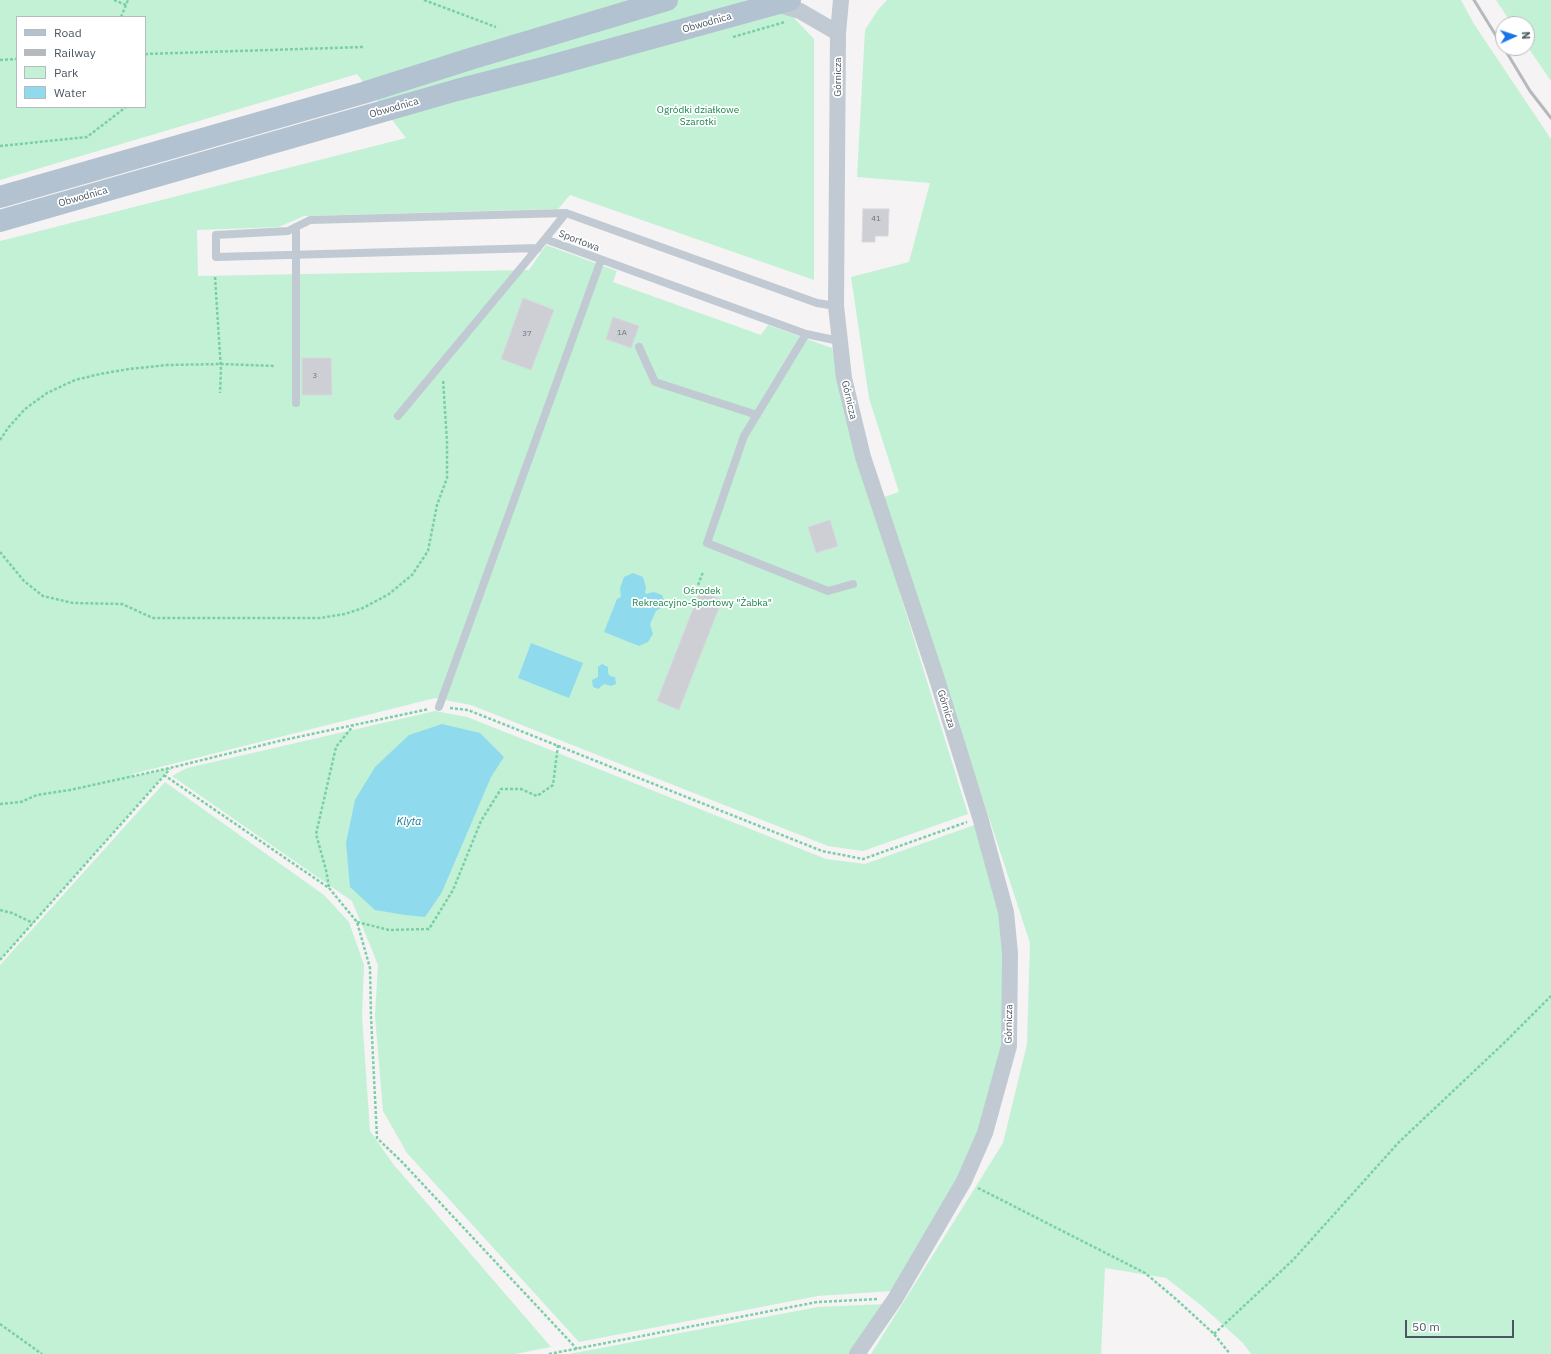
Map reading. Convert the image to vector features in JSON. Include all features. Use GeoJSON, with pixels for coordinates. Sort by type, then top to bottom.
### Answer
{"type":"FeatureCollection","features":[{"type":"Feature","properties":{"kind":"main road"},"geometry":{"type":"LineString","coordinates":[[0,197],[363,93],[667,0]]}},
{"type":"Feature","properties":{"kind":"main road","name":"Obwodnica"},"geometry":{"type":"LineString","coordinates":[[0,221],[443,94],[558,64],[784,9]]}},
{"type":"Feature","properties":{"kind":"street","name":"Górnicza"},"geometry":{"type":"LineString","coordinates":[[841,0],[838,32],[836,306],[844,378],[863,457],[935,673],[980,817],[1006,912],[1010,953],[1009,1046],[985,1133],[964,1181],[895,1299],[857,1354]]}},
{"type":"Feature","properties":{"kind":"street"},"geometry":{"type":"LineString","coordinates":[[784,9],[800,11],[838,32]]}},
{"type":"Feature","properties":{"kind":"lane"},"geometry":{"type":"LineString","coordinates":[[538,248],[216,257],[216,235],[288,231],[310,220],[566,213],[817,303],[836,306]]}},
{"type":"Feature","properties":{"kind":"lane","name":"Sportowa"},"geometry":{"type":"LineString","coordinates":[[566,213],[545,239],[806,334],[840,341]]}},
{"type":"Feature","properties":{"kind":"lane"},"geometry":{"type":"LineString","coordinates":[[296,227],[296,403]]}},
{"type":"Feature","properties":{"kind":"lane"},"geometry":{"type":"LineString","coordinates":[[398,416],[545,239]]}},
{"type":"Feature","properties":{"kind":"lane"},"geometry":{"type":"LineString","coordinates":[[438,707],[601,260]]}},
{"type":"Feature","properties":{"kind":"lane"},"geometry":{"type":"LineString","coordinates":[[806,334],[744,436],[706,544],[828,591],[853,584]]}},
{"type":"Feature","properties":{"kind":"lane"},"geometry":{"type":"LineString","coordinates":[[639,346],[655,382],[757,415]]}},
{"type":"Feature","properties":{"kind":"path"},"geometry":{"type":"LineString","coordinates":[[114,0],[126,4]]}},
{"type":"Feature","properties":{"kind":"path"},"geometry":{"type":"LineString","coordinates":[[121,16],[128,0]]}},
{"type":"Feature","properties":{"kind":"path"},"geometry":{"type":"LineString","coordinates":[[424,0],[496,27]]}},
{"type":"Feature","properties":{"kind":"path"},"geometry":{"type":"LineString","coordinates":[[733,37],[784,9]]}},
{"type":"Feature","properties":{"kind":"path"},"geometry":{"type":"LineString","coordinates":[[146,54],[363,47]]}},
{"type":"Feature","properties":{"kind":"path"},"geometry":{"type":"LineString","coordinates":[[0,60],[16,60]]}},
{"type":"Feature","properties":{"kind":"path"},"geometry":{"type":"LineString","coordinates":[[0,146],[87,137],[125,108]]}},
{"type":"Feature","properties":{"kind":"path"},"geometry":{"type":"LineString","coordinates":[[215,277],[221,364],[220,393]]}},
{"type":"Feature","properties":{"kind":"path"},"geometry":{"type":"LineString","coordinates":[[0,552],[24,581],[43,596],[73,603],[122,604],[153,618],[320,618],[345,614],[363,608],[389,594],[412,575],[428,551],[437,505],[447,478],[447,442],[441,363]]}},
{"type":"Feature","properties":{"kind":"path"},"geometry":{"type":"LineString","coordinates":[[0,440],[8,428],[25,409],[47,393],[76,380],[129,369],[167,365],[221,364],[275,366]]}},
{"type":"Feature","properties":{"kind":"path"},"geometry":{"type":"LineString","coordinates":[[698,585],[703,572]]}},
{"type":"Feature","properties":{"kind":"path"},"geometry":{"type":"LineString","coordinates":[[0,804],[21,802],[37,796],[170,768],[279,741],[438,707],[468,710],[822,851],[863,859],[980,817]]}},
{"type":"Feature","properties":{"kind":"path"},"geometry":{"type":"LineString","coordinates":[[329,888],[326,870],[316,834],[336,746],[353,726]]}},
{"type":"Feature","properties":{"kind":"path"},"geometry":{"type":"LineString","coordinates":[[357,922],[389,930],[430,928],[454,890],[480,821],[501,789],[521,789],[537,796],[553,785],[558,745]]}},
{"type":"Feature","properties":{"kind":"path"},"geometry":{"type":"LineString","coordinates":[[0,960],[170,768]]}},
{"type":"Feature","properties":{"kind":"path"},"geometry":{"type":"LineString","coordinates":[[164,775],[329,888],[357,922],[370,968],[377,1138],[402,1162],[576,1349]]}},
{"type":"Feature","properties":{"kind":"path"},"geometry":{"type":"LineString","coordinates":[[0,910],[12,913],[33,923]]}},
{"type":"Feature","properties":{"kind":"path"},"geometry":{"type":"LineString","coordinates":[[1214,1334],[1293,1260],[1399,1142],[1504,1044],[1551,996]]}},
{"type":"Feature","properties":{"kind":"path"},"geometry":{"type":"LineString","coordinates":[[964,1181],[1145,1273],[1214,1334],[1230,1354]]}},
{"type":"Feature","properties":{"kind":"path"},"geometry":{"type":"LineString","coordinates":[[549,1354],[817,1302],[895,1299]]}},
{"type":"Feature","properties":{"kind":"path"},"geometry":{"type":"LineString","coordinates":[[0,1324],[42,1354]]}},
{"type":"Feature","properties":{"kind":"green space"},"geometry":{"type":"Polygon","coordinates":[[[0,0],[777,0],[814,39],[814,280],[570,195],[558,209],[304,216],[279,227],[197,230],[198,276],[529,270],[546,245],[617,271],[613,282],[761,335],[768,325],[832,348],[859,461],[968,814],[863,851],[828,846],[471,705],[435,698],[132,774],[131,777],[170,768],[0,960],[0,241],[406,138],[357,74],[0,180],[0,0]]]}},
{"type":"Feature","properties":{"kind":"green space"},"geometry":{"type":"Polygon","coordinates":[[[887,0],[1461,0],[1474,24],[1551,139],[1551,1354],[1251,1354],[1243,1343],[1202,1306],[1166,1278],[1105,1268],[1101,1354],[871,1354],[1003,1143],[1027,1044],[1030,943],[884,497],[899,492],[869,398],[851,277],[909,262],[930,183],[857,177],[865,30],[877,11],[887,0]]]}},
{"type":"Feature","properties":{"kind":"green space"},"geometry":{"type":"Polygon","coordinates":[[[1496,0],[1551,0],[1551,81],[1534,56],[1535,16],[1507,16],[1496,0]]]}},
{"type":"Feature","properties":{"kind":"green space"},"geometry":{"type":"Polygon","coordinates":[[[435,711],[467,717],[826,859],[865,864],[977,824],[1013,945],[1010,1042],[987,1136],[892,1291],[818,1296],[579,1342],[407,1153],[383,1111],[375,1016],[378,965],[352,901],[172,776],[187,768],[435,711]]]}},
{"type":"Feature","properties":{"kind":"green space"},"geometry":{"type":"Polygon","coordinates":[[[165,782],[324,895],[349,922],[364,965],[362,1016],[370,1131],[394,1165],[551,1347],[515,1354],[0,1354],[0,965],[165,782]]]}},
{"type":"Feature","properties":{"kind":"green space"},"geometry":{"type":"Polygon","coordinates":[[[885,1304],[850,1354],[569,1354],[818,1307],[885,1304]]]}},
{"type":"Feature","properties":{"kind":"water"},"geometry":{"type":"Polygon","coordinates":[[[633,573],[643,577],[646,588],[645,594],[654,592],[662,595],[665,603],[656,611],[650,624],[653,634],[648,642],[639,646],[604,632],[617,599],[621,597],[620,588],[624,577],[633,573]]]}},
{"type":"Feature","properties":{"kind":"water"},"geometry":{"type":"Polygon","coordinates":[[[531,643],[583,663],[569,698],[518,678],[531,643]]]}},
{"type":"Feature","properties":{"kind":"water"},"geometry":{"type":"Polygon","coordinates":[[[602,664],[608,667],[608,673],[610,676],[615,677],[616,684],[611,686],[604,684],[598,689],[593,687],[592,680],[598,677],[598,667],[602,664]]]}},
{"type":"Feature","properties":{"kind":"water","name":"Klyta"},"geometry":{"type":"Polygon","coordinates":[[[442,724],[480,733],[504,757],[491,777],[442,892],[425,917],[375,910],[350,887],[346,843],[355,800],[375,767],[409,735],[442,724]]]}},
{"type":"Feature","properties":{"kind":"building"},"geometry":{"type":"Polygon","coordinates":[[[863,209],[889,209],[888,236],[875,236],[875,242],[862,242],[863,209]]]}},
{"type":"Feature","properties":{"kind":"building"},"geometry":{"type":"Polygon","coordinates":[[[523,298],[554,310],[531,370],[501,359],[523,298]]]}},
{"type":"Feature","properties":{"kind":"building"},"geometry":{"type":"Polygon","coordinates":[[[613,317],[639,326],[631,348],[606,339],[613,317]]]}},
{"type":"Feature","properties":{"kind":"building"},"geometry":{"type":"Polygon","coordinates":[[[302,358],[331,358],[332,395],[302,395],[302,358]]]}},
{"type":"Feature","properties":{"kind":"building"},"geometry":{"type":"Polygon","coordinates":[[[830,520],[838,546],[816,553],[808,527],[830,520]]]}},
{"type":"Feature","properties":{"kind":"building"},"geometry":{"type":"Polygon","coordinates":[[[700,591],[722,600],[679,710],[657,701],[700,591]]]}},
{"type":"Feature","properties":{"kind":"railway"},"geometry":{"type":"LineString","coordinates":[[1474,0],[1495,34]]}},
{"type":"Feature","properties":{"kind":"railway"},"geometry":{"type":"LineString","coordinates":[[1509,56],[1530,91],[1551,118]]}},
{"type":"Feature","properties":{"kind":"park label","name":"Ogródki działkowe Szarotki"},"geometry":{"type":"Point","coordinates":[698,116]}},
{"type":"Feature","properties":{"kind":"park label","name":"Ośrodek Rekreacyjno-Sportowy \"Żabka\""},"geometry":{"type":"Point","coordinates":[702,596]}}]}
